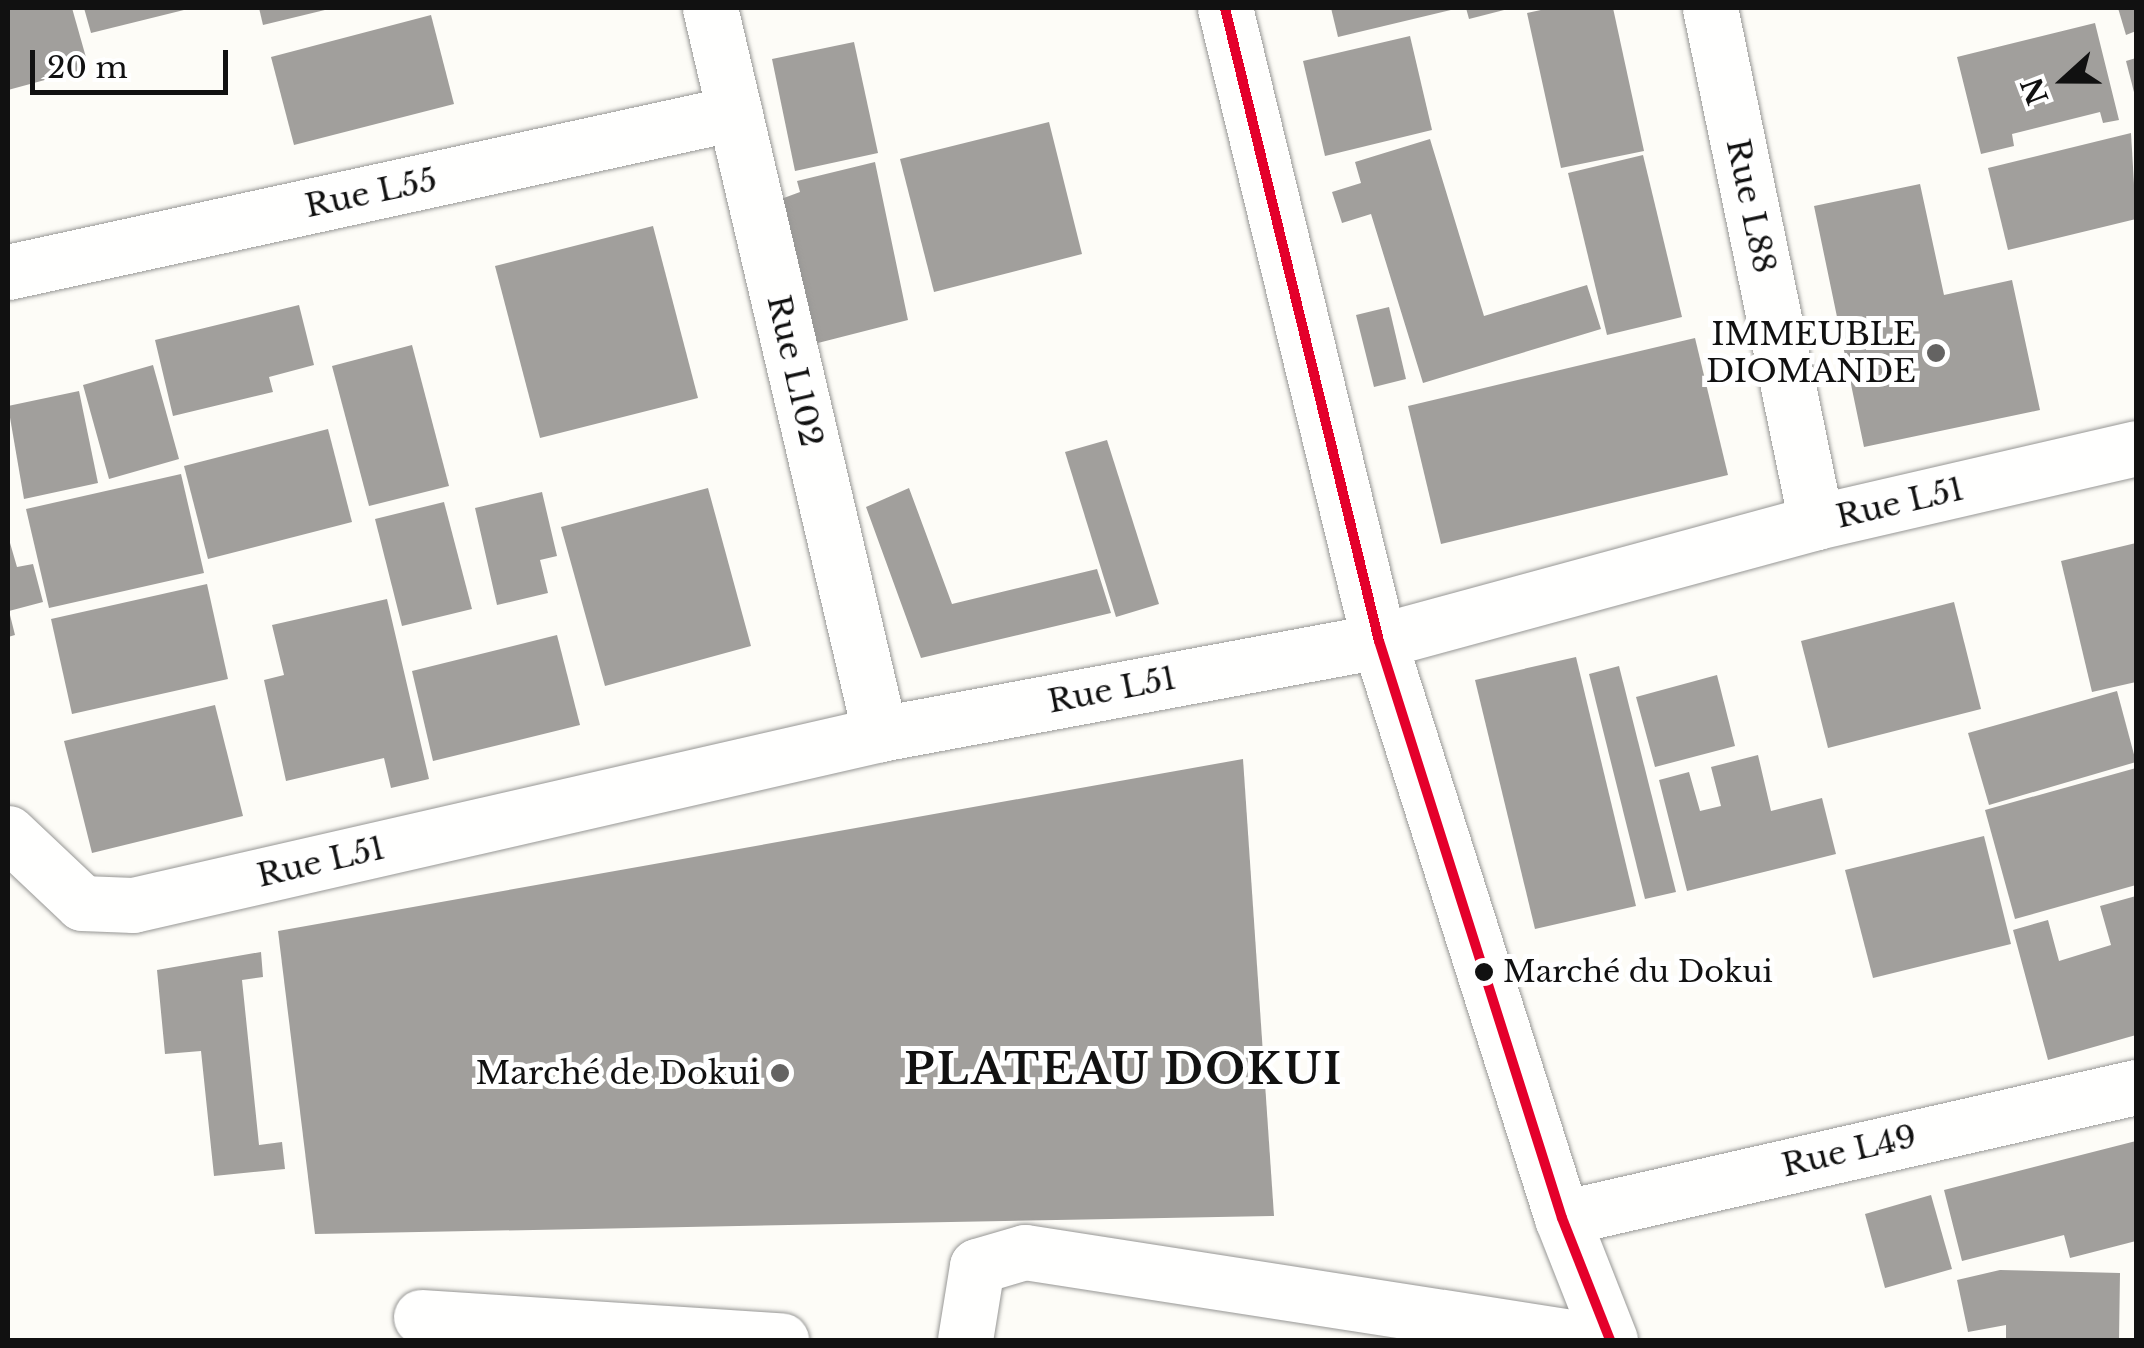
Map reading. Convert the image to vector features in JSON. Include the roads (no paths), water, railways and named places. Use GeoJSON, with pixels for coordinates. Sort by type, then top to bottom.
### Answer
{"type":"FeatureCollection","features":[{"type":"Feature","properties":{"kind":"street","name":"Rue L102"},"geometry":{"type":"LineString","coordinates":[[710,8],[880,734]]}},
{"type":"Feature","properties":{"kind":"street"},"geometry":{"type":"LineString","coordinates":[[1225,8],[1379,641],[1562,1218],[1610,1340]]}},
{"type":"Feature","properties":{"kind":"street","name":"Rue L88"},"geometry":{"type":"LineString","coordinates":[[1710,8],[1816,522]]}},
{"type":"Feature","properties":{"kind":"street","name":"Rue L55"},"geometry":{"type":"LineString","coordinates":[[8,272],[735,113]]}},
{"type":"Feature","properties":{"kind":"street","name":"Rue L51"},"geometry":{"type":"LineString","coordinates":[[8,834],[82,902],[133,906],[880,734],[1379,641],[1816,522],[2136,448]]}},
{"type":"Feature","properties":{"kind":"street","name":"Rue L49"},"geometry":{"type":"LineString","coordinates":[[1562,1218],[2136,1087]]}},
{"type":"Feature","properties":{"kind":"street"},"geometry":{"type":"LineString","coordinates":[[965,1340],[977,1266],[1025,1252],[1591,1340]]}},
{"type":"Feature","properties":{"kind":"street"},"geometry":{"type":"LineString","coordinates":[[421,1317],[780,1340]]}},
{"type":"Feature","properties":{"kind":"place","name":"IMMEUBLE DIOMANDE"},"geometry":{"type":"Point","coordinates":[1936,353]}},
{"type":"Feature","properties":{"kind":"place","name":"Marché du Dokui"},"geometry":{"type":"Point","coordinates":[1484,972]}},
{"type":"Feature","properties":{"kind":"place","name":"Marché de Dokui"},"geometry":{"type":"Point","coordinates":[780,1073]}},
{"type":"Feature","properties":{"kind":"district","name":"PLATEAU DOKUI"},"geometry":{"type":"Point","coordinates":[1124,1069]}}]}
